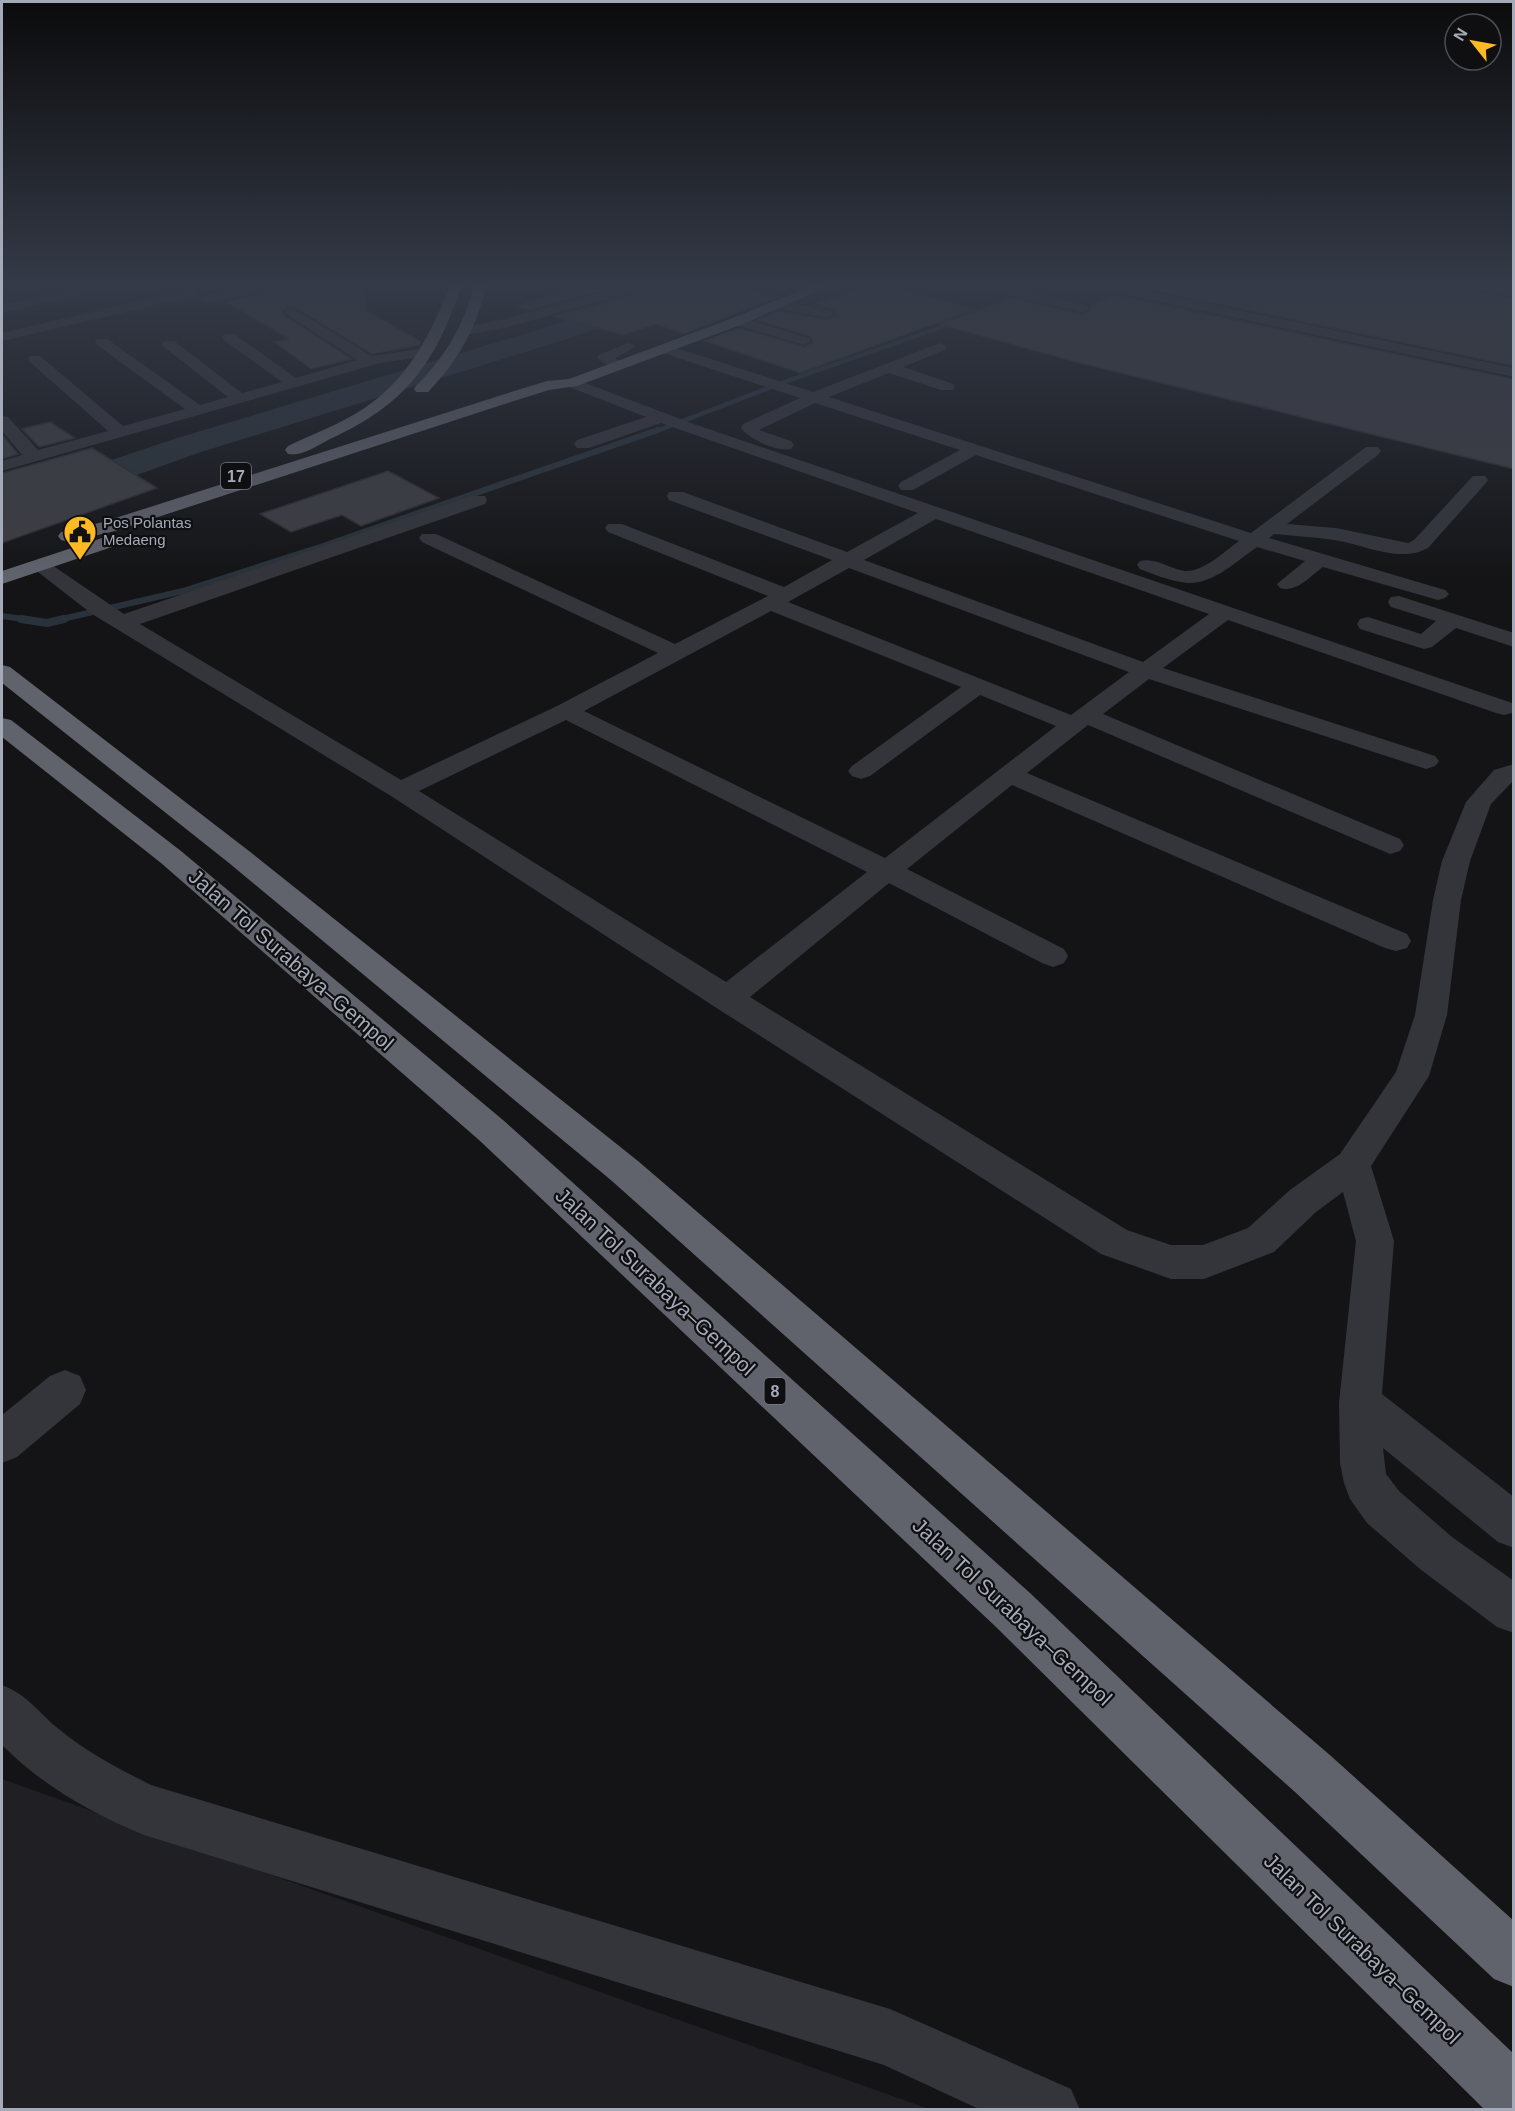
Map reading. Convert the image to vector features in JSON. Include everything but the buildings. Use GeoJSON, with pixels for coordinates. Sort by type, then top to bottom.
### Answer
{"type":"FeatureCollection","features":[{"type":"Feature","properties":{"kind":"highway","name":"17"},"geometry":{"type":"LineString","coordinates":[[24,550],[240,474],[377,407],[401,384]]}},
{"type":"Feature","properties":{"kind":"highway","name":"17"},"geometry":{"type":"LineString","coordinates":[[2,578],[174,518],[282,472],[359,433],[410,401],[432,384]]}},
{"type":"Feature","properties":{"kind":"highway"},"geometry":{"type":"LineString","coordinates":[[68,536],[108,527],[511,397],[547,386],[566,384]]}},
{"type":"Feature","properties":{"kind":"highway"},"geometry":{"type":"LineString","coordinates":[[174,518],[540,396],[569,384]]}},
{"type":"Feature","properties":{"kind":"highway"},"geometry":{"type":"LineString","coordinates":[[473,393],[511,397]]}},
{"type":"Feature","properties":{"kind":"highway"},"geometry":{"type":"LineString","coordinates":[[336,429],[329,436],[332,439],[359,433]]}},
{"type":"Feature","properties":{"kind":"highway"},"geometry":{"type":"LineString","coordinates":[[2,672],[239,857],[625,1171],[1313,1774],[1514,1959]]}},
{"type":"Feature","properties":{"kind":"highway","name":"Jalan Tol Surabaya–Gempol"},"geometry":{"type":"LineString","coordinates":[[2,725],[171,857],[491,1130],[1013,1610],[1514,2096]]}},
{"type":"Feature","properties":{"kind":"street"},"geometry":{"type":"LineString","coordinates":[[64,384],[120,432]]}},
{"type":"Feature","properties":{"kind":"street"},"geometry":{"type":"LineString","coordinates":[[161,384],[198,410]]}},
{"type":"Feature","properties":{"kind":"street"},"geometry":{"type":"LineString","coordinates":[[220,384],[239,398]]}},
{"type":"Feature","properties":{"kind":"street"},"geometry":{"type":"LineString","coordinates":[[269,384],[274,388]]}},
{"type":"Feature","properties":{"kind":"street"},"geometry":{"type":"LineString","coordinates":[[2,466],[292,384]]}},
{"type":"Feature","properties":{"kind":"street"},"geometry":{"type":"LineString","coordinates":[[571,384],[671,422],[1504,708]]}},
{"type":"Feature","properties":{"kind":"street"},"geometry":{"type":"LineString","coordinates":[[771,384],[975,450],[1261,534],[1321,559],[1438,594]]}},
{"type":"Feature","properties":{"kind":"street"},"geometry":{"type":"LineString","coordinates":[[848,384],[750,427],[750,431],[1051,533]]}},
{"type":"Feature","properties":{"kind":"street"},"geometry":{"type":"LineString","coordinates":[[937,384],[947,387]]}},
{"type":"Feature","properties":{"kind":"street"},"geometry":{"type":"LineString","coordinates":[[2,421],[33,456]]}},
{"type":"Feature","properties":{"kind":"street"},"geometry":{"type":"LineString","coordinates":[[583,444],[671,422]]}},
{"type":"Feature","properties":{"kind":"street"},"geometry":{"type":"LineString","coordinates":[[907,486],[975,450]]}},
{"type":"Feature","properties":{"kind":"street"},"geometry":{"type":"LineString","coordinates":[[1129,559],[1184,577],[1203,575],[1372,451]]}},
{"type":"Feature","properties":{"kind":"street"},"geometry":{"type":"LineString","coordinates":[[1261,534],[1320,532],[1401,549],[1412,549],[1420,544],[1479,480]]}},
{"type":"Feature","properties":{"kind":"street"},"geometry":{"type":"LineString","coordinates":[[676,496],[1145,670],[1426,761]]}},
{"type":"Feature","properties":{"kind":"street"},"geometry":{"type":"LineString","coordinates":[[112,616],[478,500]]}},
{"type":"Feature","properties":{"kind":"street"},"geometry":{"type":"LineString","coordinates":[[400,790],[566,711],[778,599],[933,513]]}},
{"type":"Feature","properties":{"kind":"street"},"geometry":{"type":"LineString","coordinates":[[615,528],[978,686],[1081,721],[1390,845]]}},
{"type":"Feature","properties":{"kind":"street"},"geometry":{"type":"LineString","coordinates":[[429,538],[676,653]]}},
{"type":"Feature","properties":{"kind":"street"},"geometry":{"type":"LineString","coordinates":[[1287,584],[1321,559]]}},
{"type":"Feature","properties":{"kind":"street"},"geometry":{"type":"LineString","coordinates":[[39,566],[112,616],[400,790],[1086,1226],[1114,1242],[1171,1262],[1204,1262],[1261,1240],[1303,1202],[1353,1164],[1412,1076],[1431,1015],[1447,900],[1456,861],[1479,802],[1503,776],[1514,772]]}},
{"type":"Feature","properties":{"kind":"street"},"geometry":{"type":"LineString","coordinates":[[1384,577],[1372,590],[1374,593],[1514,640]]}},
{"type":"Feature","properties":{"kind":"street"},"geometry":{"type":"LineString","coordinates":[[726,999],[1145,670],[1224,613]]}},
{"type":"Feature","properties":{"kind":"street"},"geometry":{"type":"LineString","coordinates":[[1368,624],[1424,642],[1452,620]]}},
{"type":"Feature","properties":{"kind":"street"},"geometry":{"type":"LineString","coordinates":[[861,771],[978,686]]}},
{"type":"Feature","properties":{"kind":"street"},"geometry":{"type":"LineString","coordinates":[[566,711],[1053,956]]}},
{"type":"Feature","properties":{"kind":"street"},"geometry":{"type":"LineString","coordinates":[[1010,775],[1396,941]]}},
{"type":"Feature","properties":{"kind":"street"},"geometry":{"type":"LineString","coordinates":[[1353,1164],[1375,1241],[1360,1403],[1362,1462],[1366,1483],[1383,1508],[1436,1552],[1514,1610]]}},
{"type":"Feature","properties":{"kind":"street"},"geometry":{"type":"LineString","coordinates":[[2,1442],[65,1390]]}},
{"type":"Feature","properties":{"kind":"street"},"geometry":{"type":"LineString","coordinates":[[1360,1403],[1514,1526]]}},
{"type":"Feature","properties":{"kind":"street"},"geometry":{"type":"LineString","coordinates":[[2,1710],[41,1748],[87,1781],[144,1809],[890,2038],[1050,2109]]}},
{"type":"Feature","properties":{"kind":"shaded area"},"geometry":{"type":"Polygon","coordinates":[[[2,1779],[929,2109],[2,2109],[2,1779]]]}},
{"type":"Feature","properties":{"kind":"waterway"},"geometry":{"type":"LineString","coordinates":[[2,508],[100,477],[186,446],[391,384]]}},
{"type":"Feature","properties":{"kind":"waterway"},"geometry":{"type":"LineString","coordinates":[[654,432],[780,384]]}},
{"type":"Feature","properties":{"kind":"waterway"},"geometry":{"type":"LineString","coordinates":[[58,620],[183,591],[323,546],[658,430]]}},
{"type":"Feature","properties":{"kind":"waterway"},"geometry":{"type":"LineString","coordinates":[[2,616],[31,620]]}},
{"type":"Feature","properties":{"kind":"waterway"},"geometry":{"type":"LineString","coordinates":[[21,619],[47,623],[64,619]]}},
{"type":"Feature","properties":{"kind":"place","name":"Pos Polantas Medaeng"},"geometry":{"type":"Point","coordinates":[80,561]}}]}
